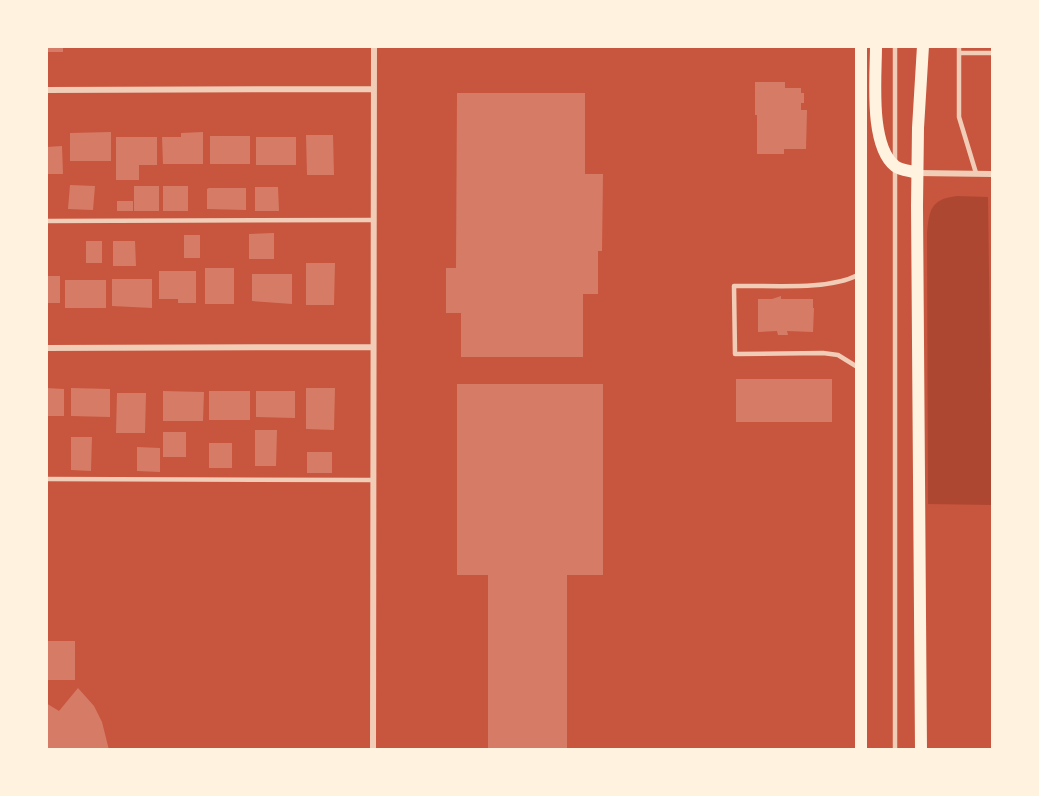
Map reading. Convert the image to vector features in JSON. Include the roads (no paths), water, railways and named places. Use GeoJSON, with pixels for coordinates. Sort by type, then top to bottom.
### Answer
{"type":"FeatureCollection","features":[{"type":"Feature","properties":{"kind":"main road"},"geometry":{"type":"LineString","coordinates":[[861,46],[861,750]]}},
{"type":"Feature","properties":{"kind":"main road"},"geometry":{"type":"LineString","coordinates":[[876,46],[878,135],[885,152],[895,166],[917,173]]}},
{"type":"Feature","properties":{"kind":"main road"},"geometry":{"type":"LineString","coordinates":[[921,750],[917,483],[917,173],[923,46]]}},
{"type":"Feature","properties":{"kind":"street"},"geometry":{"type":"LineString","coordinates":[[373,750],[374,46]]}},
{"type":"Feature","properties":{"kind":"street"},"geometry":{"type":"LineString","coordinates":[[46,90],[374,89]]}},
{"type":"Feature","properties":{"kind":"street"},"geometry":{"type":"LineString","coordinates":[[917,173],[993,174]]}},
{"type":"Feature","properties":{"kind":"street"},"geometry":{"type":"LineString","coordinates":[[46,348],[373,347]]}},
{"type":"Feature","properties":{"kind":"lane"},"geometry":{"type":"LineString","coordinates":[[895,46],[895,750]]}},
{"type":"Feature","properties":{"kind":"lane"},"geometry":{"type":"LineString","coordinates":[[976,173],[959,117],[959,50],[993,53]]}},
{"type":"Feature","properties":{"kind":"lane"},"geometry":{"type":"LineString","coordinates":[[46,221],[374,220]]}},
{"type":"Feature","properties":{"kind":"lane"},"geometry":{"type":"LineString","coordinates":[[861,274],[827,285],[734,286],[735,354],[823,352],[838,355],[861,369]]}},
{"type":"Feature","properties":{"kind":"lane"},"geometry":{"type":"LineString","coordinates":[[46,479],[373,480]]}}]}
